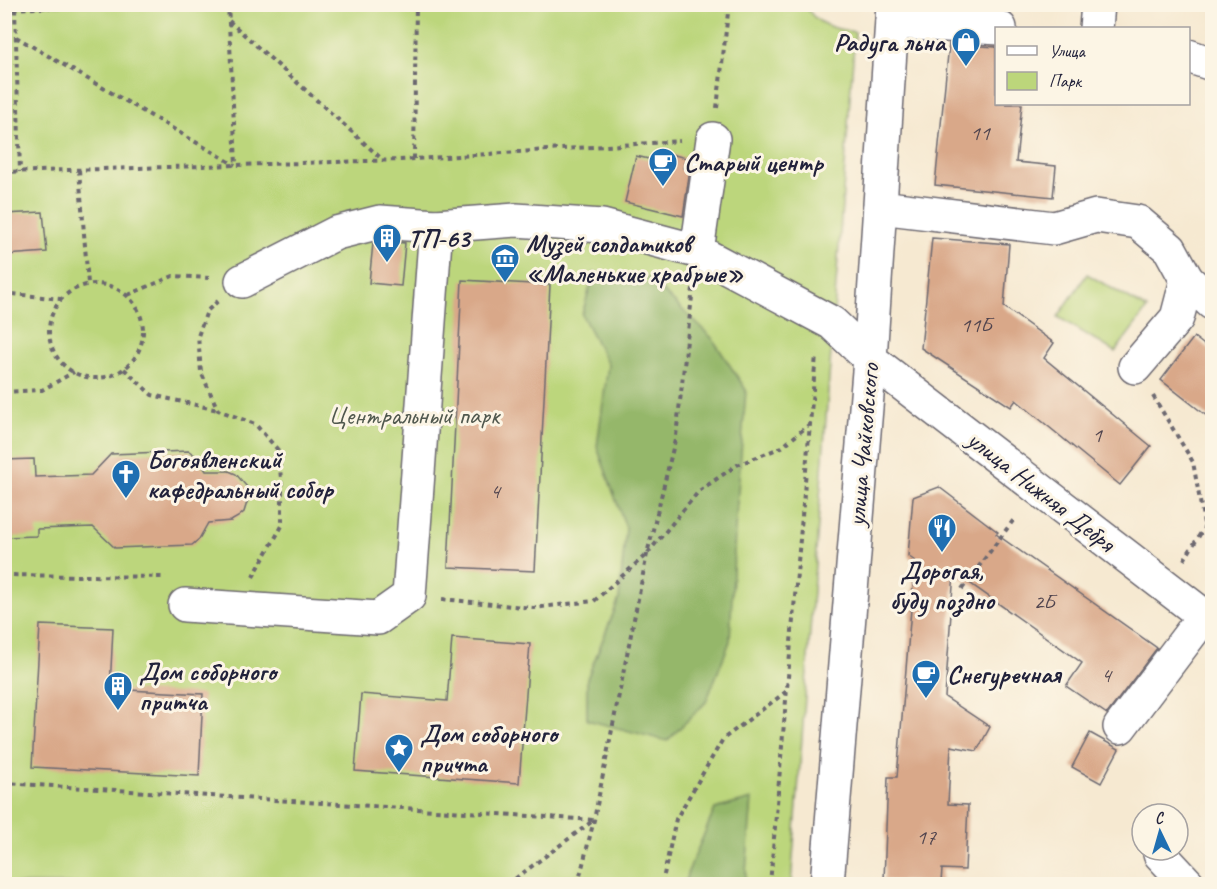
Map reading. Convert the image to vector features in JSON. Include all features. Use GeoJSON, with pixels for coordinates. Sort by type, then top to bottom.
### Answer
{"type":"FeatureCollection","features":[{"type":"Feature","properties":{"kind":"main road"},"geometry":{"type":"LineString","coordinates":[[1096,27],[1098,4]]}},
{"type":"Feature","properties":{"kind":"main road"},"geometry":{"type":"LineString","coordinates":[[893,13],[995,27]]}},
{"type":"Feature","properties":{"kind":"main road","name":"улица Чайковского"},"geometry":{"type":"LineString","coordinates":[[827,885],[870,359],[893,13]]}},
{"type":"Feature","properties":{"kind":"main road"},"geometry":{"type":"LineString","coordinates":[[1190,57],[1212,64]]}},
{"type":"Feature","properties":{"kind":"main road"},"geometry":{"type":"LineString","coordinates":[[697,251],[714,139]]}},
{"type":"Feature","properties":{"kind":"main road"},"geometry":{"type":"LineString","coordinates":[[880,207],[1054,228],[1096,216],[1138,222],[1170,249],[1187,280],[1212,303]]}},
{"type":"Feature","properties":{"kind":"main road","name":"улица Нижняя Дебря"},"geometry":{"type":"LineString","coordinates":[[242,281],[336,233],[380,222],[436,226],[516,220],[602,226],[697,251],[832,323],[870,359],[1208,619]]}},
{"type":"Feature","properties":{"kind":"main road"},"geometry":{"type":"LineString","coordinates":[[177,591],[378,618],[409,596],[436,226]]}},
{"type":"Feature","properties":{"kind":"main road"},"geometry":{"type":"LineString","coordinates":[[1135,368],[1177,318],[1187,280]]}},
{"type":"Feature","properties":{"kind":"main road"},"geometry":{"type":"LineString","coordinates":[[1120,727],[1208,619]]}},
{"type":"Feature","properties":{"kind":"main road"},"geometry":{"type":"LineString","coordinates":[[1167,862],[1188,885]]}},
{"type":"Feature","properties":{"kind":"path"},"geometry":{"type":"LineString","coordinates":[[4,9],[172,4]]}},
{"type":"Feature","properties":{"kind":"path"},"geometry":{"type":"LineString","coordinates":[[228,4],[236,165]]}},
{"type":"Feature","properties":{"kind":"path"},"geometry":{"type":"LineString","coordinates":[[414,159],[416,4]]}},
{"type":"Feature","properties":{"kind":"path"},"geometry":{"type":"LineString","coordinates":[[4,172],[414,159],[714,139],[729,4]]}},
{"type":"Feature","properties":{"kind":"path"},"geometry":{"type":"LineString","coordinates":[[15,9],[20,172]]}},
{"type":"Feature","properties":{"kind":"path"},"geometry":{"type":"LineString","coordinates":[[229,21],[384,160]]}},
{"type":"Feature","properties":{"kind":"path"},"geometry":{"type":"LineString","coordinates":[[16,37],[236,165]]}},
{"type":"Feature","properties":{"kind":"path"},"geometry":{"type":"LineString","coordinates":[[79,170],[88,284]]}},
{"type":"Feature","properties":{"kind":"path"},"geometry":{"type":"LineString","coordinates":[[578,885],[594,820],[647,554],[676,436],[697,251]]}},
{"type":"Feature","properties":{"kind":"path"},"geometry":{"type":"LineString","coordinates":[[128,295],[173,276],[242,281]]}},
{"type":"Feature","properties":{"kind":"path"},"geometry":{"type":"LineString","coordinates":[[218,410],[201,372],[198,336],[207,311],[242,281]]}},
{"type":"Feature","properties":{"kind":"path"},"geometry":{"type":"LineString","coordinates":[[88,284],[109,285],[128,295],[140,313],[143,333],[138,353],[124,369],[104,377],[87,376],[74,372],[58,358],[50,339],[50,319],[61,299],[69,292],[88,284]]}},
{"type":"Feature","properties":{"kind":"path"},"geometry":{"type":"LineString","coordinates":[[4,293],[61,299]]}},
{"type":"Feature","properties":{"kind":"path"},"geometry":{"type":"LineString","coordinates":[[770,885],[816,355],[832,323]]}},
{"type":"Feature","properties":{"kind":"path"},"geometry":{"type":"LineString","coordinates":[[1135,368],[1193,462],[1205,529]]}},
{"type":"Feature","properties":{"kind":"path"},"geometry":{"type":"LineString","coordinates":[[124,369],[152,395],[218,410],[255,424],[278,450],[282,488],[282,526],[252,579]]}},
{"type":"Feature","properties":{"kind":"path"},"geometry":{"type":"LineString","coordinates":[[4,392],[42,390],[74,372]]}},
{"type":"Feature","properties":{"kind":"path"},"geometry":{"type":"LineString","coordinates":[[409,596],[533,608],[594,601],[647,554],[699,490],[737,465],[782,447],[811,423]]}},
{"type":"Feature","properties":{"kind":"path"},"geometry":{"type":"LineString","coordinates":[[1180,565],[1212,515]]}},
{"type":"Feature","properties":{"kind":"path"},"geometry":{"type":"LineString","coordinates":[[962,589],[1015,518]]}},
{"type":"Feature","properties":{"kind":"path"},"geometry":{"type":"LineString","coordinates":[[4,575],[177,591]]}},
{"type":"Feature","properties":{"kind":"path"},"geometry":{"type":"LineString","coordinates":[[662,885],[676,819],[723,739],[787,690]]}},
{"type":"Feature","properties":{"kind":"path"},"geometry":{"type":"LineString","coordinates":[[4,784],[594,820]]}},
{"type":"Feature","properties":{"kind":"path"},"geometry":{"type":"LineString","coordinates":[[508,885],[594,820]]}},
{"type":"Feature","properties":{"kind":"green space","name":"Центральный парк"},"geometry":{"type":"Polygon","coordinates":[[[805,4],[814,17],[826,25],[855,32],[791,884],[5,884],[5,5],[805,4]]]}},
{"type":"Feature","properties":{"kind":"green space"},"geometry":{"type":"Polygon","coordinates":[[[594,273],[649,278],[712,338],[746,390],[735,530],[730,641],[706,702],[667,741],[587,720],[587,679],[619,599],[626,528],[597,447],[608,365],[582,315],[594,273]]]}},
{"type":"Feature","properties":{"kind":"green space"},"geometry":{"type":"Polygon","coordinates":[[[1087,274],[1147,309],[1115,352],[1058,317],[1087,274]]]}},
{"type":"Feature","properties":{"kind":"green space"},"geometry":{"type":"Polygon","coordinates":[[[752,799],[745,884],[685,884],[687,874],[715,809],[752,799]]]}},
{"type":"Feature","properties":{"kind":"building"},"geometry":{"type":"Polygon","coordinates":[[[949,44],[995,47],[995,105],[1022,105],[1016,162],[1056,166],[1053,197],[935,185],[949,44]]]}},
{"type":"Feature","properties":{"kind":"building","name":"Старый центр"},"geometry":{"type":"Polygon","coordinates":[[[659,151],[686,158],[683,168],[690,169],[683,216],[625,202],[636,156],[657,161],[659,151]]]}},
{"type":"Feature","properties":{"kind":"building"},"geometry":{"type":"Polygon","coordinates":[[[43,212],[47,252],[6,255],[4,214],[43,212]]]}},
{"type":"Feature","properties":{"kind":"building"},"geometry":{"type":"Polygon","coordinates":[[[932,238],[1009,244],[1004,307],[1054,343],[1044,358],[1151,446],[1120,485],[1016,400],[1011,407],[921,348],[932,238]]]}},
{"type":"Feature","properties":{"kind":"building","name":"ТП-63"},"geometry":{"type":"Polygon","coordinates":[[[380,241],[405,243],[401,286],[369,283],[373,243],[380,241]]]}},
{"type":"Feature","properties":{"kind":"building"},"geometry":{"type":"Polygon","coordinates":[[[462,280],[550,285],[535,571],[448,567],[462,280]]]}},
{"type":"Feature","properties":{"kind":"building"},"geometry":{"type":"Polygon","coordinates":[[[1194,337],[1212,351],[1212,420],[1161,380],[1194,337]]]}},
{"type":"Feature","properties":{"kind":"building","name":"Богоявленский кафедральный собор"},"geometry":{"type":"Polygon","coordinates":[[[189,451],[196,456],[206,471],[229,471],[236,474],[247,487],[249,496],[244,512],[231,521],[208,523],[199,539],[192,545],[115,548],[93,527],[37,529],[37,536],[4,537],[4,460],[34,459],[35,477],[91,475],[111,454],[189,451]]]}},
{"type":"Feature","properties":{"kind":"building"},"geometry":{"type":"Polygon","coordinates":[[[939,487],[998,532],[996,534],[1157,648],[1107,714],[1066,686],[1082,663],[954,572],[945,697],[990,727],[977,751],[951,746],[948,804],[968,805],[965,870],[942,869],[941,883],[884,880],[888,777],[897,777],[915,561],[908,556],[913,497],[939,487]]]}},
{"type":"Feature","properties":{"kind":"building","name":"Дом соборного притча"},"geometry":{"type":"Polygon","coordinates":[[[40,625],[113,628],[110,689],[203,694],[199,776],[32,767],[40,625]]]}},
{"type":"Feature","properties":{"kind":"building"},"geometry":{"type":"Polygon","coordinates":[[[452,638],[530,644],[519,783],[355,771],[361,694],[447,701],[452,638]]]}},
{"type":"Feature","properties":{"kind":"building"},"geometry":{"type":"Polygon","coordinates":[[[1090,733],[1119,749],[1101,783],[1072,767],[1090,733]]]}},
{"type":"Feature","properties":{"kind":"place","name":"Радуга льна"},"geometry":{"type":"Point","coordinates":[966,68]}},
{"type":"Feature","properties":{"kind":"place","name":"Старый центр"},"geometry":{"type":"Point","coordinates":[663,188]}},
{"type":"Feature","properties":{"kind":"place","name":"ТП-63"},"geometry":{"type":"Point","coordinates":[387,264]}},
{"type":"Feature","properties":{"kind":"place","name":"Музей солдатиков «Маленькие храбрые»"},"geometry":{"type":"Point","coordinates":[505,284]}},
{"type":"Feature","properties":{"kind":"place","name":"Богоявленский кафедральный собор"},"geometry":{"type":"Point","coordinates":[126,500]}},
{"type":"Feature","properties":{"kind":"place","name":"Дорогая, буду поздно"},"geometry":{"type":"Point","coordinates":[942,554]}},
{"type":"Feature","properties":{"kind":"place","name":"Снегуречная"},"geometry":{"type":"Point","coordinates":[926,700]}},
{"type":"Feature","properties":{"kind":"place","name":"Дом соборного притча"},"geometry":{"type":"Point","coordinates":[118,712]}},
{"type":"Feature","properties":{"kind":"place","name":"Дом соборного причта"},"geometry":{"type":"Point","coordinates":[399,774]}}]}
